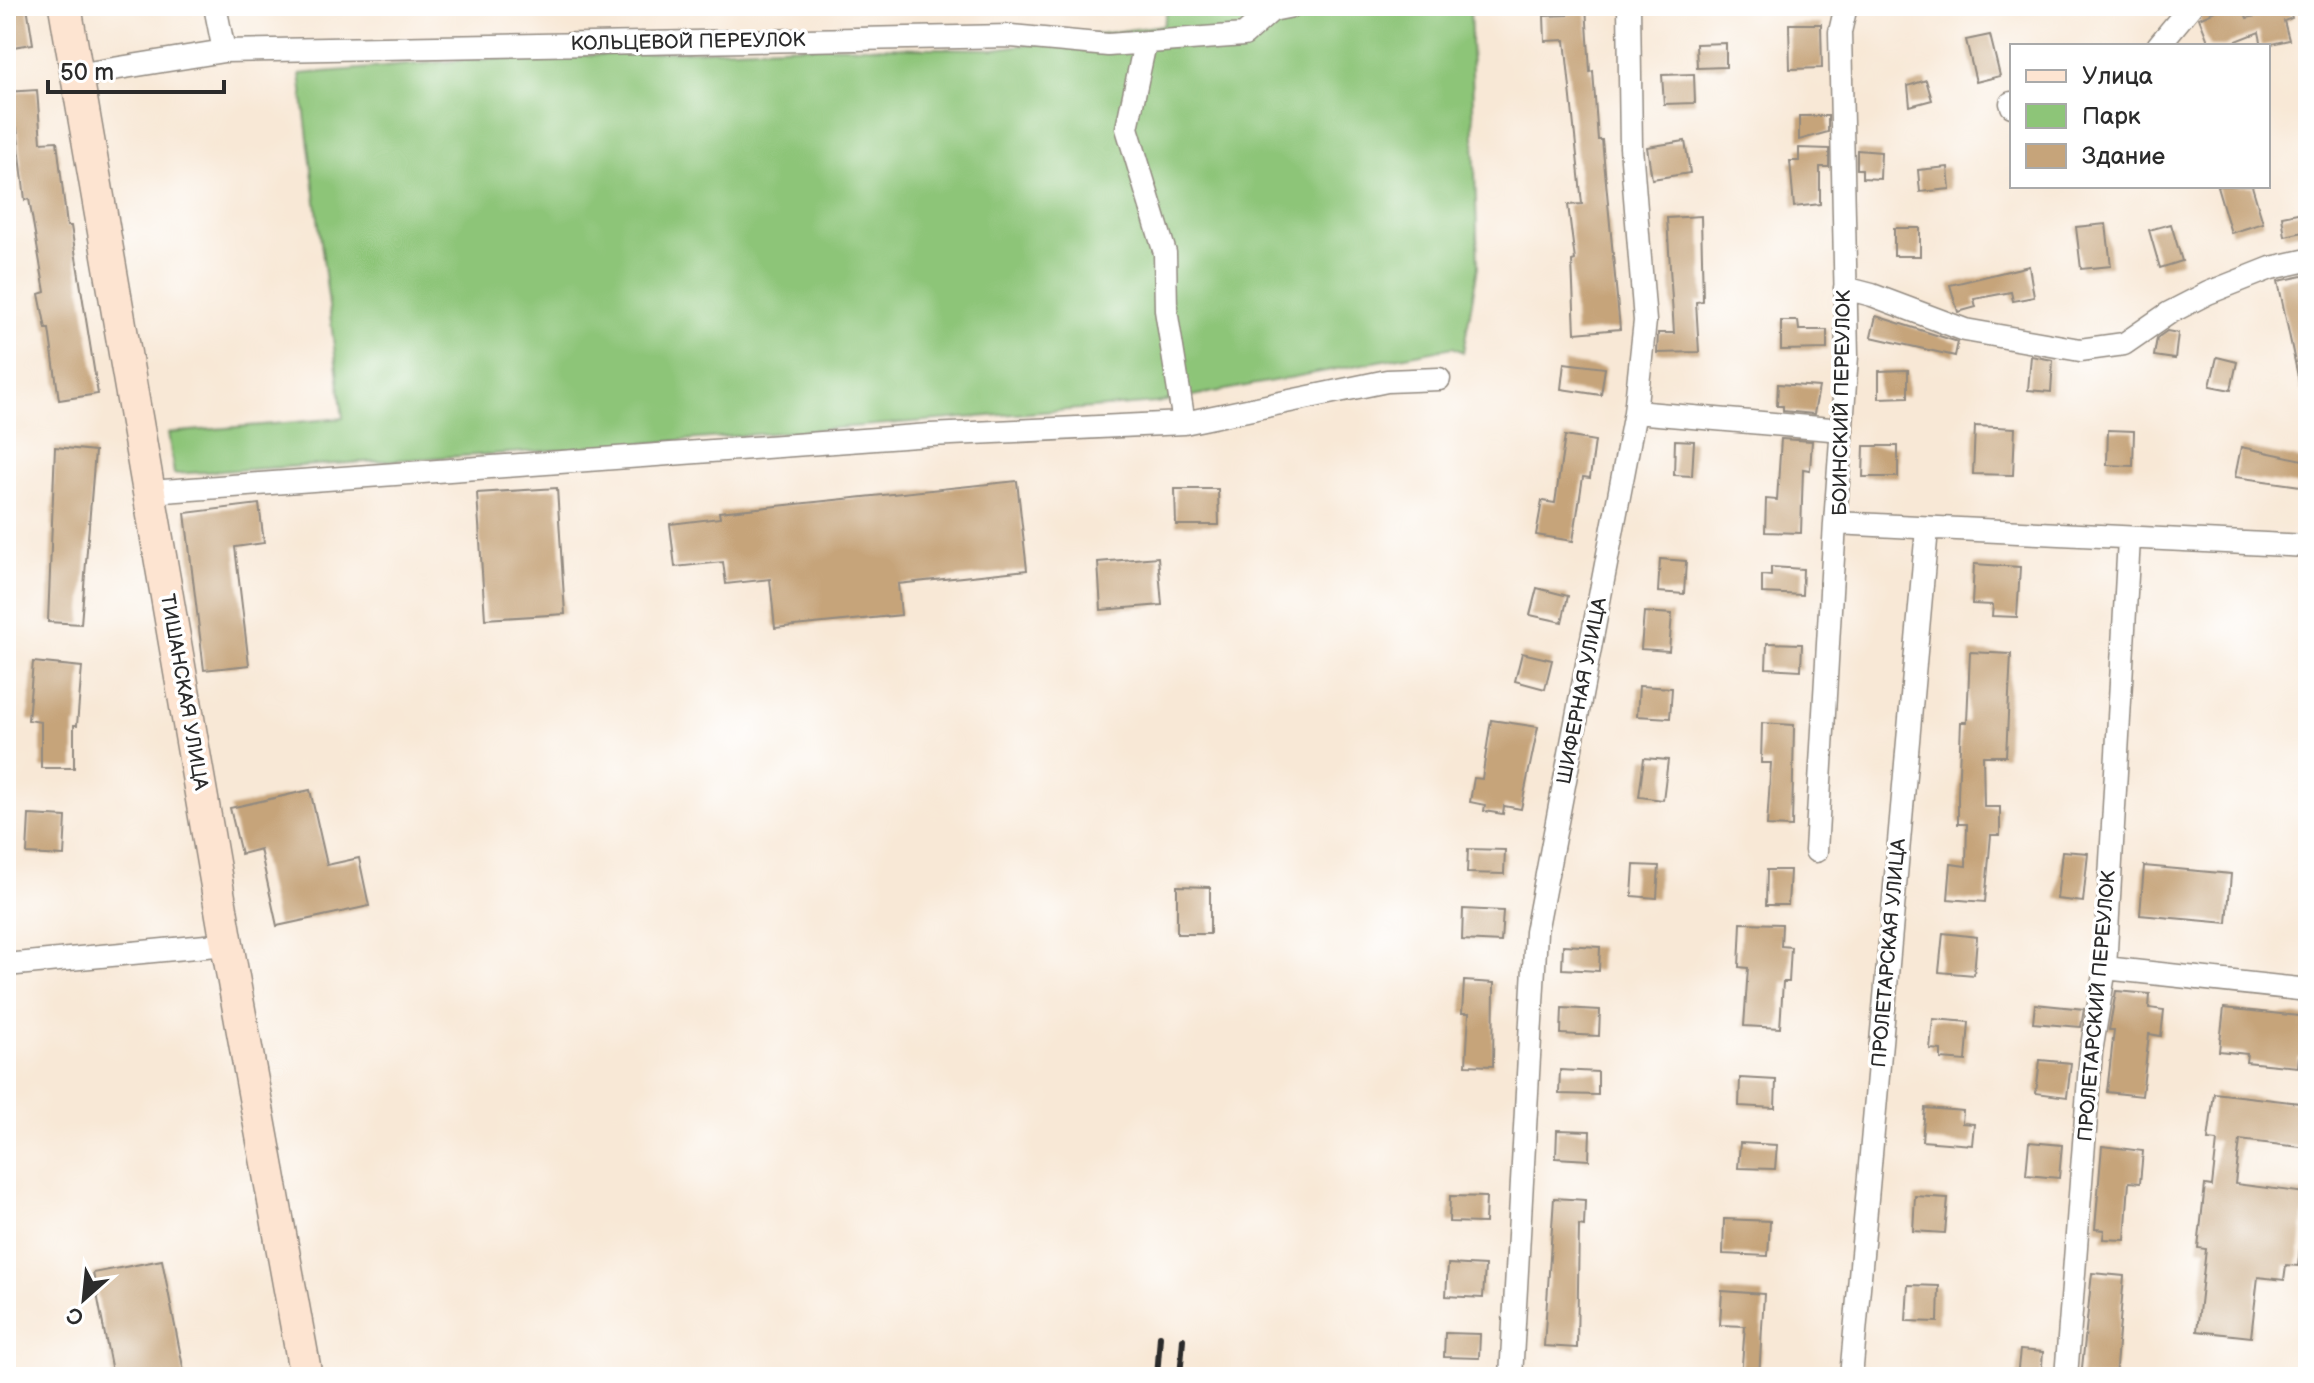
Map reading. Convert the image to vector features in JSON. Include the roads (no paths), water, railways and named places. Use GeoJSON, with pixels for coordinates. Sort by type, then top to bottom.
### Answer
{"type":"FeatureCollection","features":[{"type":"Feature","properties":{"kind":"main road","name":"ТИШАНСКАЯ УЛИЦА"},"geometry":{"type":"LineString","coordinates":[[65,6],[227,944],[306,1377]]}},
{"type":"Feature","properties":{"kind":"street"},"geometry":{"type":"LineString","coordinates":[[215,6],[224,51]]}},
{"type":"Feature","properties":{"kind":"street","name":"КОЛЬЦЕВОЙ ПЕРЕУЛОК"},"geometry":{"type":"LineString","coordinates":[[76,75],[224,51],[1011,36],[1108,45],[1145,43],[1244,35],[1272,10],[1292,6]]}},
{"type":"Feature","properties":{"kind":"street","name":"ШИФЕРНАЯ УЛИЦА"},"geometry":{"type":"LineString","coordinates":[[1511,1377],[1536,932],[1635,412],[1645,321],[1631,147],[1629,6]]}},
{"type":"Feature","properties":{"kind":"street","name":"БОИНСКИЙ ПЕРЕУЛОК"},"geometry":{"type":"LineString","coordinates":[[1846,6],[1840,32],[1847,356],[1835,523],[2308,546]]}},
{"type":"Feature","properties":{"kind":"street"},"geometry":{"type":"LineString","coordinates":[[2160,44],[2191,6]]}},
{"type":"Feature","properties":{"kind":"street"},"geometry":{"type":"LineString","coordinates":[[1145,43],[1127,128],[1165,253],[1166,310],[1184,423]]}},
{"type":"Feature","properties":{"kind":"street"},"geometry":{"type":"LineString","coordinates":[[1845,288],[1965,330],[2080,350],[2124,344],[2169,313],[2208,293],[2271,268],[2308,260]]}},
{"type":"Feature","properties":{"kind":"street"},"geometry":{"type":"LineString","coordinates":[[150,492],[930,435],[1184,423],[1387,381],[1439,379]]}},
{"type":"Feature","properties":{"kind":"street"},"geometry":{"type":"LineString","coordinates":[[1635,412],[1842,430]]}},
{"type":"Feature","properties":{"kind":"street"},"geometry":{"type":"LineString","coordinates":[[1816,851],[1835,523]]}},
{"type":"Feature","properties":{"kind":"street","name":"ПРОЛЕТАРСКАЯ УЛИЦА"},"geometry":{"type":"LineString","coordinates":[[1851,1377],[1927,529]]}},
{"type":"Feature","properties":{"kind":"street","name":"ПРОЛЕТАРСКИЙ ПЕРЕУЛОК"},"geometry":{"type":"LineString","coordinates":[[2066,1377],[2091,1052],[2105,968],[2129,539]]}},
{"type":"Feature","properties":{"kind":"street"},"geometry":{"type":"LineString","coordinates":[[6,965],[227,944]]}},
{"type":"Feature","properties":{"kind":"street"},"geometry":{"type":"LineString","coordinates":[[2105,968],[2308,990]]}},
{"type":"Feature","properties":{"kind":"railway"},"geometry":{"type":"LineString","coordinates":[[1157,1377],[1160,1336]]}},
{"type":"Feature","properties":{"kind":"railway"},"geometry":{"type":"LineString","coordinates":[[1180,1377],[1183,1339]]}}]}
